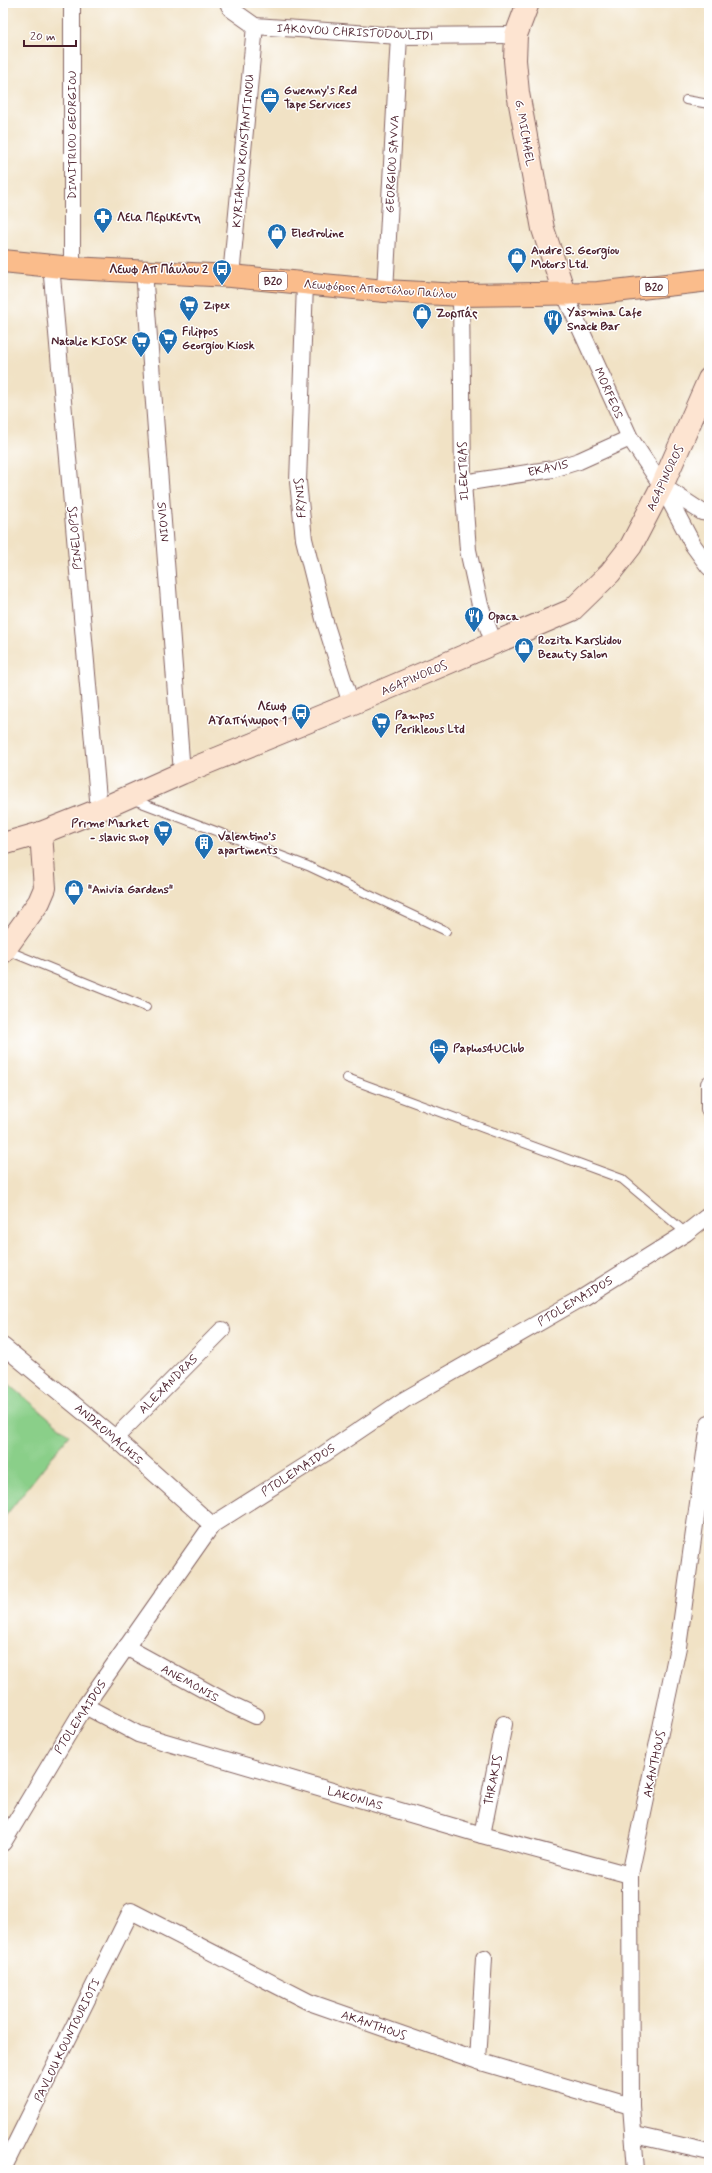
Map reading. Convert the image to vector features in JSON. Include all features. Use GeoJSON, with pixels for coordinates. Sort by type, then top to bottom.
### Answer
{"type":"FeatureCollection","features":[{"type":"Feature","properties":{"kind":"main road","name":"G. MICHAEL"},"geometry":{"type":"LineString","coordinates":[[528,3],[516,35],[515,60],[518,93],[554,294]]}},
{"type":"Feature","properties":{"kind":"main road","name":"Λεωφόρος Αποστόλου Παύλου"},"geometry":{"type":"LineString","coordinates":[[3,261],[72,268],[231,276],[385,291],[461,295],[598,293],[709,280]]}},
{"type":"Feature","properties":{"kind":"main road","name":"AGAPINOROS"},"geometry":{"type":"LineString","coordinates":[[3,844],[41,833],[99,810],[182,773],[351,704],[572,610],[593,592],[631,546],[662,486],[709,380]]}},
{"type":"Feature","properties":{"kind":"main road"},"geometry":{"type":"LineString","coordinates":[[4,951],[39,902],[45,888],[41,833]]}},
{"type":"Feature","properties":{"kind":"street","name":"DIMITRIOU GEORGIOU"},"geometry":{"type":"LineString","coordinates":[[72,3],[72,268]]}},
{"type":"Feature","properties":{"kind":"street"},"geometry":{"type":"LineString","coordinates":[[228,3],[231,9],[255,26]]}},
{"type":"Feature","properties":{"kind":"street","name":"IAKOVOU CHRISTODOULIDI"},"geometry":{"type":"LineString","coordinates":[[255,26],[399,36],[516,35]]}},
{"type":"Feature","properties":{"kind":"street","name":"KYRIAKOU KONSTANTINOU"},"geometry":{"type":"LineString","coordinates":[[231,276],[255,26]]}},
{"type":"Feature","properties":{"kind":"street","name":"GEORGIOU SAVVA"},"geometry":{"type":"LineString","coordinates":[[385,291],[399,36]]}},
{"type":"Feature","properties":{"kind":"street","name":"PINELOPIS"},"geometry":{"type":"LineString","coordinates":[[51,265],[99,810]]}},
{"type":"Feature","properties":{"kind":"street","name":"NIOVIS"},"geometry":{"type":"LineString","coordinates":[[144,271],[182,773]]}},
{"type":"Feature","properties":{"kind":"street","name":"FRYNIS"},"geometry":{"type":"LineString","coordinates":[[305,284],[298,482],[304,539],[324,619],[351,704]]}},
{"type":"Feature","properties":{"kind":"street","name":"MORFEOS"},"geometry":{"type":"LineString","coordinates":[[554,294],[630,438],[662,486],[693,545],[709,567]]}},
{"type":"Feature","properties":{"kind":"street","name":"ILEKTRAS"},"geometry":{"type":"LineString","coordinates":[[461,295],[463,483],[468,550],[480,605],[494,644]]}},
{"type":"Feature","properties":{"kind":"street","name":"EKAVIS"},"geometry":{"type":"LineString","coordinates":[[463,483],[554,469],[579,461],[630,438]]}},
{"type":"Feature","properties":{"kind":"street"},"geometry":{"type":"LineString","coordinates":[[662,486],[702,512],[709,513]]}},
{"type":"Feature","properties":{"kind":"street"},"geometry":{"type":"LineString","coordinates":[[709,1084],[709,1109]]}},
{"type":"Feature","properties":{"kind":"street","name":"PTOLEMAIDOS"},"geometry":{"type":"LineString","coordinates":[[3,1843],[85,1706],[212,1525],[324,1454],[404,1400],[582,1298],[686,1233],[709,1215]]}},
{"type":"Feature","properties":{"kind":"street","name":"ALEXANDRAS"},"geometry":{"type":"LineString","coordinates":[[115,1438],[222,1330]]}},
{"type":"Feature","properties":{"kind":"street","name":"ANDROMACHIS"},"geometry":{"type":"LineString","coordinates":[[3,1346],[115,1438],[212,1525]]}},
{"type":"Feature","properties":{"kind":"street","name":"AKANTHOUS"},"geometry":{"type":"LineString","coordinates":[[636,2170],[635,2135],[631,2106],[630,1875],[678,1647],[709,1432]]}},
{"type":"Feature","properties":{"kind":"street","name":"ANEMONIS"},"geometry":{"type":"LineString","coordinates":[[126,1647],[228,1703],[256,1716]]}},
{"type":"Feature","properties":{"kind":"street","name":"LAKONIAS"},"geometry":{"type":"LineString","coordinates":[[85,1706],[138,1734],[482,1835],[630,1875]]}},
{"type":"Feature","properties":{"kind":"street","name":"THRAKIS"},"geometry":{"type":"LineString","coordinates":[[482,1835],[504,1724]]}},
{"type":"Feature","properties":{"kind":"street","name":"AKANTHOUS"},"geometry":{"type":"LineString","coordinates":[[131,1911],[310,2002],[478,2061],[631,2106]]}},
{"type":"Feature","properties":{"kind":"street","name":"PAVLOU KOUNTOURIOTI"},"geometry":{"type":"LineString","coordinates":[[3,2168],[131,1911]]}},
{"type":"Feature","properties":{"kind":"street"},"geometry":{"type":"LineString","coordinates":[[478,2061],[484,1958]]}},
{"type":"Feature","properties":{"kind":"street"},"geometry":{"type":"LineString","coordinates":[[635,2135],[708,2147]]}},
{"type":"Feature","properties":{"kind":"lane"},"geometry":{"type":"LineString","coordinates":[[686,100],[709,104]]}},
{"type":"Feature","properties":{"kind":"lane"},"geometry":{"type":"LineString","coordinates":[[127,798],[308,866],[446,931]]}},
{"type":"Feature","properties":{"kind":"lane"},"geometry":{"type":"LineString","coordinates":[[4,951],[146,1007]]}},
{"type":"Feature","properties":{"kind":"lane"},"geometry":{"type":"LineString","coordinates":[[347,1078],[622,1180],[686,1233]]}},
{"type":"Feature","properties":{"kind":"green space"},"geometry":{"type":"Polygon","coordinates":[[[3,1379],[69,1435],[3,1519],[3,1379]]]}},
{"type":"Feature","properties":{"kind":"place","name":"Gwenny's Red Tape Services"},"geometry":{"type":"Point","coordinates":[270,114]}},
{"type":"Feature","properties":{"kind":"place","name":"Λεια Περικεντη"},"geometry":{"type":"Point","coordinates":[103,234]}},
{"type":"Feature","properties":{"kind":"place","name":"Electroline"},"geometry":{"type":"Point","coordinates":[277,250]}},
{"type":"Feature","properties":{"kind":"place","name":"Andre S. Georgiou Motors Ltd."},"geometry":{"type":"Point","coordinates":[517,274]}},
{"type":"Feature","properties":{"kind":"place","name":"Λεωφ Απ Πάυλου 2"},"geometry":{"type":"Point","coordinates":[222,286]}},
{"type":"Feature","properties":{"kind":"place","name":"Zipex"},"geometry":{"type":"Point","coordinates":[189,322]}},
{"type":"Feature","properties":{"kind":"place","name":"Ζορπάς"},"geometry":{"type":"Point","coordinates":[422,330]}},
{"type":"Feature","properties":{"kind":"place","name":"Yasmina Cafe Snack Bar"},"geometry":{"type":"Point","coordinates":[553,336]}},
{"type":"Feature","properties":{"kind":"place","name":"Filippos Georgiou Kiosk"},"geometry":{"type":"Point","coordinates":[168,355]}},
{"type":"Feature","properties":{"kind":"place","name":"Natalie KIOSK"},"geometry":{"type":"Point","coordinates":[141,358]}},
{"type":"Feature","properties":{"kind":"place","name":"Opaca"},"geometry":{"type":"Point","coordinates":[474,633]}},
{"type":"Feature","properties":{"kind":"place","name":"Rozita Karslidou Beauty Salon"},"geometry":{"type":"Point","coordinates":[524,664]}},
{"type":"Feature","properties":{"kind":"place","name":"Λεωφ Αγαπήνωρος 1"},"geometry":{"type":"Point","coordinates":[301,730]}},
{"type":"Feature","properties":{"kind":"place","name":"Pampos Perikleous Ltd"},"geometry":{"type":"Point","coordinates":[381,739]}},
{"type":"Feature","properties":{"kind":"place","name":"Prime Market - slavic shop"},"geometry":{"type":"Point","coordinates":[163,847]}},
{"type":"Feature","properties":{"kind":"place","name":"Valentino’s apartments"},"geometry":{"type":"Point","coordinates":[204,860]}},
{"type":"Feature","properties":{"kind":"place","name":"\"Anivia Gardens\""},"geometry":{"type":"Point","coordinates":[74,906]}},
{"type":"Feature","properties":{"kind":"place","name":"Paphos4UClub"},"geometry":{"type":"Point","coordinates":[439,1065]}}]}
